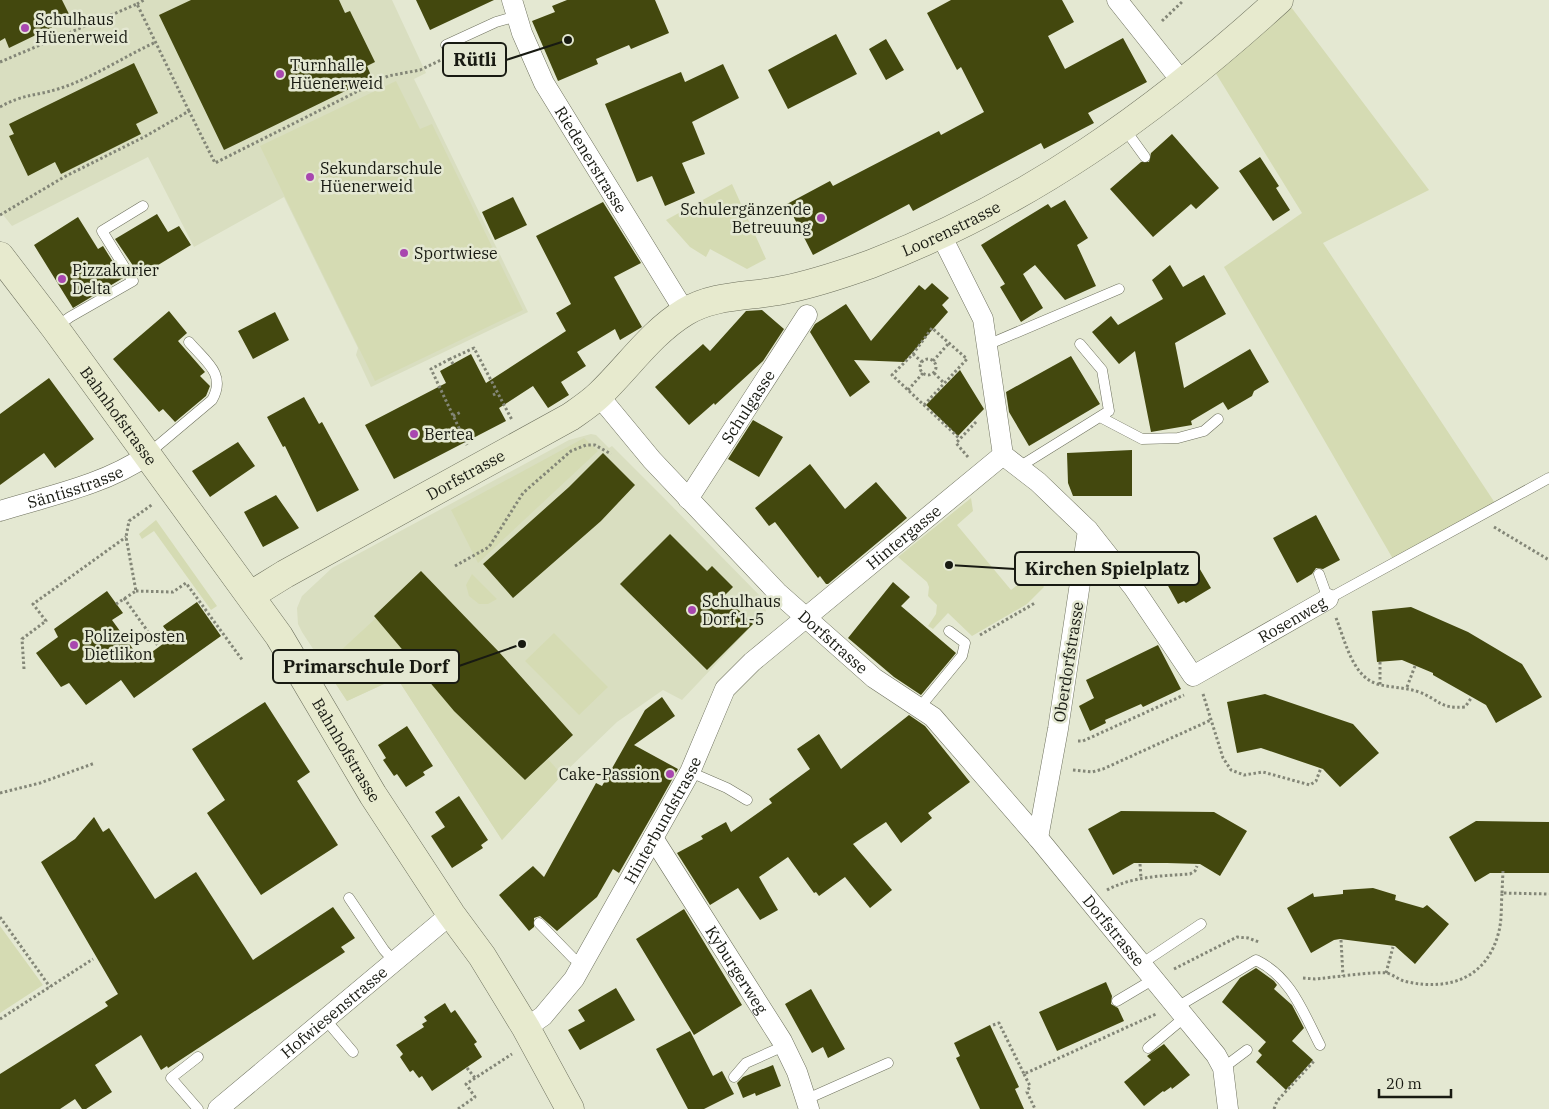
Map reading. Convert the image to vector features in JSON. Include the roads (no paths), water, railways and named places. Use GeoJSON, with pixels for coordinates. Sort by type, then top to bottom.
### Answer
{"type":"FeatureCollection","features":[{"type":"Feature","properties":{"kind":"street"},"geometry":{"type":"LineString","coordinates":[[1117,0],[1183,83]]}},
{"type":"Feature","properties":{"kind":"street","name":"Loorenstrasse"},"geometry":{"type":"LineString","coordinates":[[599,396],[661,331],[685,312],[714,300],[781,291],[817,282],[871,264],[941,235],[1029,190],[1124,128],[1183,83],[1279,0]]}},
{"type":"Feature","properties":{"kind":"street","name":"Riedenerstrasse"},"geometry":{"type":"LineString","coordinates":[[515,8],[535,64],[555,102],[685,312]]}},
{"type":"Feature","properties":{"kind":"street"},"geometry":{"type":"LineString","coordinates":[[941,235],[978,307],[984,325],[1003,455],[1052,495],[1088,530]]}},
{"type":"Feature","properties":{"kind":"street","name":"Bahnhofstrasse"},"geometry":{"type":"LineString","coordinates":[[0,256],[55,328],[146,456],[251,595],[284,644],[372,795],[451,914],[482,956],[521,1039],[570,1109]]}},
{"type":"Feature","properties":{"kind":"street","name":"Schulgasse"},"geometry":{"type":"LineString","coordinates":[[688,499],[807,315]]}},
{"type":"Feature","properties":{"kind":"street","name":"Dorfstrasse"},"geometry":{"type":"LineString","coordinates":[[251,595],[554,427],[599,396],[652,460],[688,499],[804,618],[874,678],[933,717],[1038,838],[1147,972],[1175,1012],[1216,1055],[1223,1068],[1228,1109]]}},
{"type":"Feature","properties":{"kind":"street","name":"Hintergasse"},"geometry":{"type":"LineString","coordinates":[[804,618],[1003,455]]}},
{"type":"Feature","properties":{"kind":"street","name":"Säntisstrasse"},"geometry":{"type":"LineString","coordinates":[[0,511],[101,479],[128,468],[146,456]]}},
{"type":"Feature","properties":{"kind":"street","name":"Rosenweg"},"geometry":{"type":"LineString","coordinates":[[1088,530],[1125,575],[1197,682],[1328,599]]}},
{"type":"Feature","properties":{"kind":"street","name":"Oberdorfstrasse"},"geometry":{"type":"LineString","coordinates":[[1038,838],[1058,730],[1088,530]]}},
{"type":"Feature","properties":{"kind":"street","name":"Hinterbundstrasse"},"geometry":{"type":"LineString","coordinates":[[521,1039],[544,1016],[574,979],[690,772],[725,689],[752,662],[804,618]]}},
{"type":"Feature","properties":{"kind":"street","name":"Kyburgerweg"},"geometry":{"type":"LineString","coordinates":[[653,838],[784,1046],[808,1104]]}},
{"type":"Feature","properties":{"kind":"street","name":"Hofwiesenstrasse"},"geometry":{"type":"LineString","coordinates":[[218,1109],[451,914]]}},
{"type":"Feature","properties":{"kind":"lane"},"geometry":{"type":"LineString","coordinates":[[446,45],[496,22],[515,8]]}},
{"type":"Feature","properties":{"kind":"lane"},"geometry":{"type":"LineString","coordinates":[[1124,128],[1145,157]]}},
{"type":"Feature","properties":{"kind":"lane"},"geometry":{"type":"LineString","coordinates":[[55,328],[70,317],[132,281],[102,231],[143,206]]}},
{"type":"Feature","properties":{"kind":"lane"},"geometry":{"type":"LineString","coordinates":[[987,345],[1119,289]]}},
{"type":"Feature","properties":{"kind":"lane"},"geometry":{"type":"LineString","coordinates":[[146,456],[212,400],[218,391],[218,380],[214,370],[189,342]]}},
{"type":"Feature","properties":{"kind":"lane"},"geometry":{"type":"LineString","coordinates":[[1019,467],[1109,411],[1102,370],[1080,344]]}},
{"type":"Feature","properties":{"kind":"lane"},"geometry":{"type":"LineString","coordinates":[[1100,417],[1142,439],[1178,438],[1204,430],[1218,419]]}},
{"type":"Feature","properties":{"kind":"lane","name":"Rosenweg"},"geometry":{"type":"LineString","coordinates":[[1328,599],[1549,478]]}},
{"type":"Feature","properties":{"kind":"lane"},"geometry":{"type":"LineString","coordinates":[[1319,574],[1328,599]]}},
{"type":"Feature","properties":{"kind":"lane"},"geometry":{"type":"LineString","coordinates":[[920,707],[962,656],[964,643],[949,631]]}},
{"type":"Feature","properties":{"kind":"lane"},"geometry":{"type":"LineString","coordinates":[[690,772],[727,788],[747,800]]}},
{"type":"Feature","properties":{"kind":"lane"},"geometry":{"type":"LineString","coordinates":[[349,898],[384,950],[394,961]]}},
{"type":"Feature","properties":{"kind":"lane"},"geometry":{"type":"LineString","coordinates":[[539,923],[573,958],[583,963]]}},
{"type":"Feature","properties":{"kind":"lane"},"geometry":{"type":"LineString","coordinates":[[1117,1001],[1201,924]]}},
{"type":"Feature","properties":{"kind":"lane"},"geometry":{"type":"LineString","coordinates":[[1148,1048],[1175,1012],[1256,960],[1272,968],[1291,989],[1320,1045]]}},
{"type":"Feature","properties":{"kind":"lane"},"geometry":{"type":"LineString","coordinates":[[325,1019],[353,1052]]}},
{"type":"Feature","properties":{"kind":"lane"},"geometry":{"type":"LineString","coordinates":[[734,1077],[746,1063],[784,1046]]}},
{"type":"Feature","properties":{"kind":"lane"},"geometry":{"type":"LineString","coordinates":[[1223,1068],[1247,1050]]}},
{"type":"Feature","properties":{"kind":"lane"},"geometry":{"type":"LineString","coordinates":[[198,1057],[171,1078],[198,1109]]}},
{"type":"Feature","properties":{"kind":"lane"},"geometry":{"type":"LineString","coordinates":[[808,1104],[888,1063]]}},
{"type":"Feature","properties":{"kind":"place","name":"Schulhaus Hüenerweid"},"geometry":{"type":"Point","coordinates":[25,28]}},
{"type":"Feature","properties":{"kind":"place","name":"Rütli"},"geometry":{"type":"Point","coordinates":[568,40]}},
{"type":"Feature","properties":{"kind":"place","name":"Turnhalle Hüenerweid"},"geometry":{"type":"Point","coordinates":[280,74]}},
{"type":"Feature","properties":{"kind":"place","name":"Sekundarschule Hüenerweid"},"geometry":{"type":"Point","coordinates":[310,177]}},
{"type":"Feature","properties":{"kind":"place","name":"Schulergänzende Betreuung"},"geometry":{"type":"Point","coordinates":[821,218]}},
{"type":"Feature","properties":{"kind":"place","name":"Sportwiese"},"geometry":{"type":"Point","coordinates":[404,253]}},
{"type":"Feature","properties":{"kind":"place","name":"Pizzakurier Delta"},"geometry":{"type":"Point","coordinates":[62,279]}},
{"type":"Feature","properties":{"kind":"place","name":"Bertea"},"geometry":{"type":"Point","coordinates":[414,434]}},
{"type":"Feature","properties":{"kind":"place","name":"Kirchen Spielplatz"},"geometry":{"type":"Point","coordinates":[949,565]}},
{"type":"Feature","properties":{"kind":"place","name":"Schulhaus Dorf 1-5"},"geometry":{"type":"Point","coordinates":[692,610]}},
{"type":"Feature","properties":{"kind":"place","name":"Primarschule Dorf"},"geometry":{"type":"Point","coordinates":[522,644]}},
{"type":"Feature","properties":{"kind":"place","name":"Polizeiposten Dietlikon"},"geometry":{"type":"Point","coordinates":[74,645]}},
{"type":"Feature","properties":{"kind":"place","name":"Cake-Passion"},"geometry":{"type":"Point","coordinates":[670,774]}}]}
